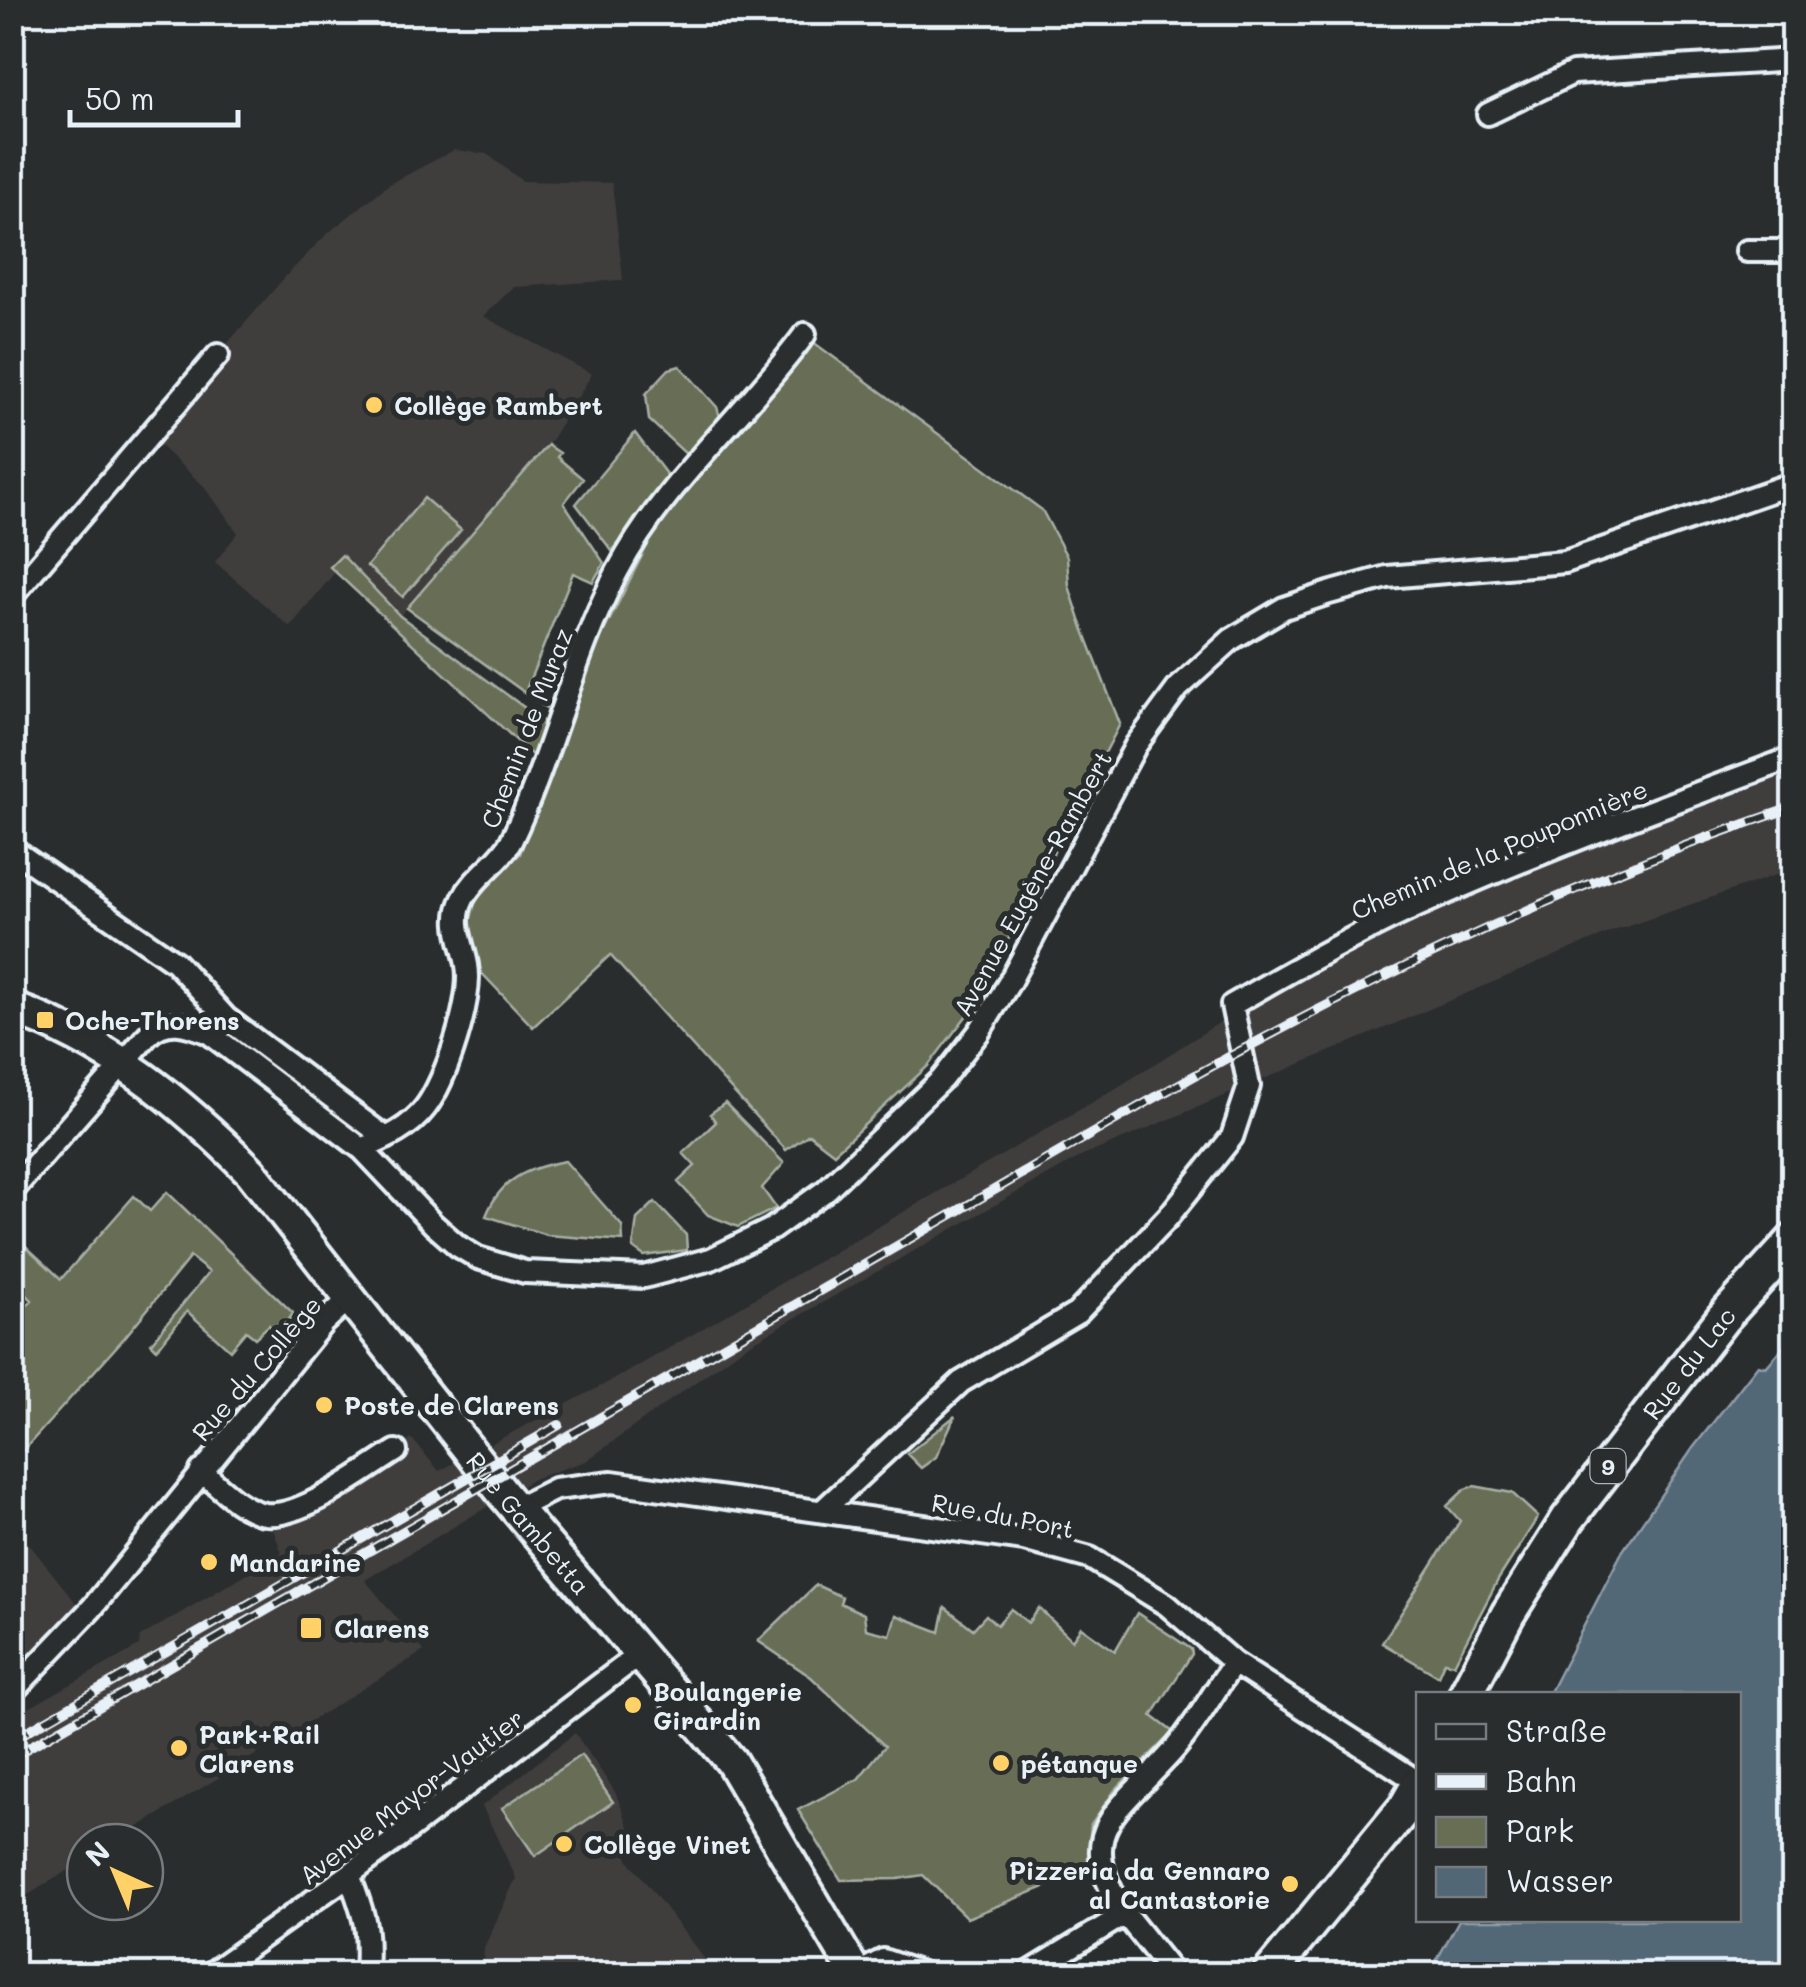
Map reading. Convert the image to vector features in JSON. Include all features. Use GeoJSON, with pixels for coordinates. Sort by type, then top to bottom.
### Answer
{"type":"FeatureCollection","features":[{"type":"Feature","properties":{"kind":"main road","name":"Rue Gambetta"},"geometry":{"type":"LineString","coordinates":[[12,1008],[73,1032],[124,1062],[210,1130],[252,1172],[515,1509],[731,1761],[856,1974]]}},
{"type":"Feature","properties":{"kind":"main road","name":"Rue du Lac"},"geometry":{"type":"LineString","coordinates":[[1467,1692],[1508,1614],[1568,1519],[1723,1318],[1794,1240]]}},
{"type":"Feature","properties":{"kind":"main road"},"geometry":{"type":"LineString","coordinates":[[1268,1974],[1405,1808],[1416,1788]]}},
{"type":"Feature","properties":{"kind":"street"},"geometry":{"type":"LineString","coordinates":[[1488,114],[1572,73],[1794,60]]}},
{"type":"Feature","properties":{"kind":"street"},"geometry":{"type":"LineString","coordinates":[[1747,250],[1794,252]]}},
{"type":"Feature","properties":{"kind":"street","name":"Chemin de Muraz"},"geometry":{"type":"LineString","coordinates":[[362,1150],[424,1110],[439,1085],[468,996],[467,966],[456,931],[462,900],[509,845],[576,667],[618,570],[654,513],[782,365],[804,334]]}},
{"type":"Feature","properties":{"kind":"street"},"geometry":{"type":"LineString","coordinates":[[12,596],[218,354]]}},
{"type":"Feature","properties":{"kind":"street","name":"Avenue Eugène-Rambert"},"geometry":{"type":"LineString","coordinates":[[12,1191],[157,1027],[186,1023],[208,1034],[362,1150],[458,1246],[510,1269],[644,1277],[711,1259],[772,1229],[824,1191],[942,1079],[979,1032],[1008,983],[1136,745],[1178,688],[1232,639],[1284,608],[1329,592],[1386,577],[1565,562],[1794,483]]}},
{"type":"Feature","properties":{"kind":"street","name":"Chemin de la Pouponnière"},"geometry":{"type":"LineString","coordinates":[[823,1510],[961,1382],[1076,1314],[1168,1217],[1232,1137],[1249,1086],[1232,1005],[1436,897],[1794,757]]}},
{"type":"Feature","properties":{"kind":"street"},"geometry":{"type":"LineString","coordinates":[[12,849],[175,962],[226,1018],[386,1138]]}},
{"type":"Feature","properties":{"kind":"street","name":"Rue du Collège"},"geometry":{"type":"LineString","coordinates":[[12,1692],[92,1608],[323,1324],[350,1298]]}},
{"type":"Feature","properties":{"kind":"street","name":"Rue du Collège"},"geometry":{"type":"LineString","coordinates":[[201,1471],[242,1504],[262,1514],[284,1514],[396,1451]]}},
{"type":"Feature","properties":{"kind":"street","name":"Rue du Port"},"geometry":{"type":"LineString","coordinates":[[515,1509],[555,1489],[612,1482],[1024,1540],[1090,1558],[1167,1605],[1234,1663],[1416,1783]]}},
{"type":"Feature","properties":{"kind":"street","name":"Avenue Mayor-Vautier"},"geometry":{"type":"LineString","coordinates":[[210,1974],[640,1654]]}},
{"type":"Feature","properties":{"kind":"street"},"geometry":{"type":"LineString","coordinates":[[1173,1974],[1109,1888],[1099,1858],[1104,1829],[1118,1807],[1174,1750],[1234,1663]]}},
{"type":"Feature","properties":{"kind":"street"},"geometry":{"type":"LineString","coordinates":[[348,1875],[368,1935],[366,1974]]}},
{"type":"Feature","properties":{"kind":"street"},"geometry":{"type":"LineString","coordinates":[[1027,1974],[1126,1914]]}},
{"type":"Feature","properties":{"kind":"street"},"geometry":{"type":"LineString","coordinates":[[856,1974],[882,1960],[924,1974]]}},
{"type":"Feature","properties":{"kind":"shaded area","name":"Collège Rambert"},"geometry":{"type":"Polygon","coordinates":[[[454,150],[487,154],[522,181],[612,183],[623,280],[514,287],[483,316],[592,374],[548,445],[400,616],[342,555],[330,567],[335,572],[290,627],[215,562],[238,533],[205,487],[148,435],[327,234],[388,185],[454,150]]]}},
{"type":"Feature","properties":{"kind":"shaded area"},"geometry":{"type":"Polygon","coordinates":[[[1793,773],[1793,869],[1611,932],[1078,1158],[744,1347],[586,1461],[535,1478],[365,1580],[424,1651],[146,1822],[65,1822],[65,1872],[13,1904],[13,1717],[139,1646],[140,1637],[282,1553],[271,1524],[412,1439],[439,1471],[626,1373],[1112,1091],[1247,1005],[1441,902],[1793,773]]]}},
{"type":"Feature","properties":{"kind":"shaded area"},"geometry":{"type":"Polygon","coordinates":[[[16,1528],[81,1609],[13,1683],[12,1531],[16,1528]]]}},
{"type":"Feature","properties":{"kind":"shaded area","name":"Collège Vinet"},"geometry":{"type":"Polygon","coordinates":[[[575,1733],[615,1792],[630,1829],[627,1858],[716,1974],[483,1974],[484,1948],[516,1878],[482,1806],[575,1733]]]}},
{"type":"Feature","properties":{"kind":"green space"},"geometry":{"type":"Polygon","coordinates":[[[813,342],[1042,510],[1067,557],[1069,586],[1120,724],[974,1006],[928,1066],[834,1153],[809,1134],[786,1150],[610,955],[533,1027],[474,965],[469,926],[477,895],[520,854],[583,673],[660,520],[813,342]]]}},
{"type":"Feature","properties":{"kind":"green space"},"geometry":{"type":"Polygon","coordinates":[[[680,366],[717,407],[721,421],[688,456],[649,420],[646,394],[669,369],[680,366]]]}},
{"type":"Feature","properties":{"kind":"green space"},"geometry":{"type":"Polygon","coordinates":[[[635,433],[672,482],[612,551],[576,504],[635,433]]]}},
{"type":"Feature","properties":{"kind":"green space"},"geometry":{"type":"Polygon","coordinates":[[[548,445],[583,479],[564,503],[604,563],[593,582],[573,573],[527,687],[552,702],[549,710],[407,608],[548,445]]]}},
{"type":"Feature","properties":{"kind":"green space"},"geometry":{"type":"Polygon","coordinates":[[[424,498],[461,530],[403,597],[367,566],[424,498]]]}},
{"type":"Feature","properties":{"kind":"green space"},"geometry":{"type":"Polygon","coordinates":[[[342,555],[400,616],[544,722],[534,757],[330,567],[342,555]]]}},
{"type":"Feature","properties":{"kind":"green space"},"geometry":{"type":"Polygon","coordinates":[[[725,1103],[784,1163],[762,1188],[776,1208],[738,1227],[708,1215],[678,1182],[695,1166],[683,1153],[716,1122],[710,1114],[725,1103]]]}},
{"type":"Feature","properties":{"kind":"green space"},"geometry":{"type":"Polygon","coordinates":[[[565,1161],[622,1226],[623,1241],[547,1235],[486,1216],[499,1192],[517,1177],[565,1161]]]}},
{"type":"Feature","properties":{"kind":"green space"},"geometry":{"type":"Polygon","coordinates":[[[167,1192],[293,1313],[279,1336],[269,1325],[255,1338],[246,1331],[230,1350],[187,1311],[157,1349],[151,1343],[209,1272],[190,1257],[125,1337],[13,1462],[13,1321],[32,1300],[13,1281],[13,1246],[18,1239],[61,1279],[134,1196],[150,1211],[167,1192]]]}},
{"type":"Feature","properties":{"kind":"green space"},"geometry":{"type":"Polygon","coordinates":[[[655,1202],[686,1235],[687,1250],[644,1256],[633,1248],[637,1219],[655,1202]]]}},
{"type":"Feature","properties":{"kind":"green space"},"geometry":{"type":"Polygon","coordinates":[[[955,1416],[936,1457],[921,1468],[907,1454],[955,1416]]]}},
{"type":"Feature","properties":{"kind":"green space"},"geometry":{"type":"Polygon","coordinates":[[[1474,1486],[1512,1493],[1538,1517],[1498,1580],[1454,1664],[1444,1662],[1438,1676],[1382,1643],[1460,1521],[1447,1506],[1474,1486]]]}},
{"type":"Feature","properties":{"kind":"green space"},"geometry":{"type":"Polygon","coordinates":[[[816,1585],[842,1597],[840,1603],[864,1614],[866,1629],[890,1635],[896,1615],[940,1632],[945,1607],[973,1629],[986,1615],[997,1625],[1011,1609],[1028,1623],[1039,1608],[1072,1640],[1081,1627],[1115,1651],[1137,1613],[1191,1649],[1192,1654],[1152,1716],[1173,1732],[1115,1790],[1091,1824],[1087,1870],[967,1918],[923,1875],[841,1880],[798,1810],[858,1779],[885,1746],[811,1677],[758,1641],[816,1585]]]}},
{"type":"Feature","properties":{"kind":"green space"},"geometry":{"type":"Polygon","coordinates":[[[581,1755],[613,1802],[535,1856],[502,1808],[581,1755]]]}},
{"type":"Feature","properties":{"kind":"water"},"geometry":{"type":"Polygon","coordinates":[[[1793,1336],[1793,1974],[1429,1974],[1458,1922],[1741,1922],[1741,1692],[1550,1692],[1622,1552],[1693,1448],[1758,1365],[1766,1367],[1793,1336]]]}},
{"type":"Feature","properties":{"kind":"railway"},"geometry":{"type":"LineString","coordinates":[[12,1757],[1105,1126],[1272,1034],[1528,910],[1615,873],[1794,807]]}},
{"type":"Feature","properties":{"kind":"railway"},"geometry":{"type":"LineString","coordinates":[[12,1740],[559,1425]]}},
{"type":"Feature","properties":{"kind":"place","name":"Collège Rambert"},"geometry":{"type":"Point","coordinates":[374,405]}},
{"type":"Feature","properties":{"kind":"place","name":"Oche-Thorens"},"geometry":{"type":"Point","coordinates":[45,1020]}},
{"type":"Feature","properties":{"kind":"place","name":"Poste de Clarens"},"geometry":{"type":"Point","coordinates":[324,1405]}},
{"type":"Feature","properties":{"kind":"place","name":"Mandarine"},"geometry":{"type":"Point","coordinates":[209,1562]}},
{"type":"Feature","properties":{"kind":"place","name":"Clarens"},"geometry":{"type":"Point","coordinates":[311,1628]}},
{"type":"Feature","properties":{"kind":"place","name":"Boulangerie Girardin"},"geometry":{"type":"Point","coordinates":[633,1705]}},
{"type":"Feature","properties":{"kind":"place","name":"Park+Rail Clarens"},"geometry":{"type":"Point","coordinates":[179,1748]}},
{"type":"Feature","properties":{"kind":"place","name":"pétanque"},"geometry":{"type":"Point","coordinates":[1001,1763]}},
{"type":"Feature","properties":{"kind":"place","name":"Collège Vinet"},"geometry":{"type":"Point","coordinates":[564,1844]}},
{"type":"Feature","properties":{"kind":"place","name":"Pizzeria da Gennaro al Cantastorie"},"geometry":{"type":"Point","coordinates":[1290,1884]}}]}
